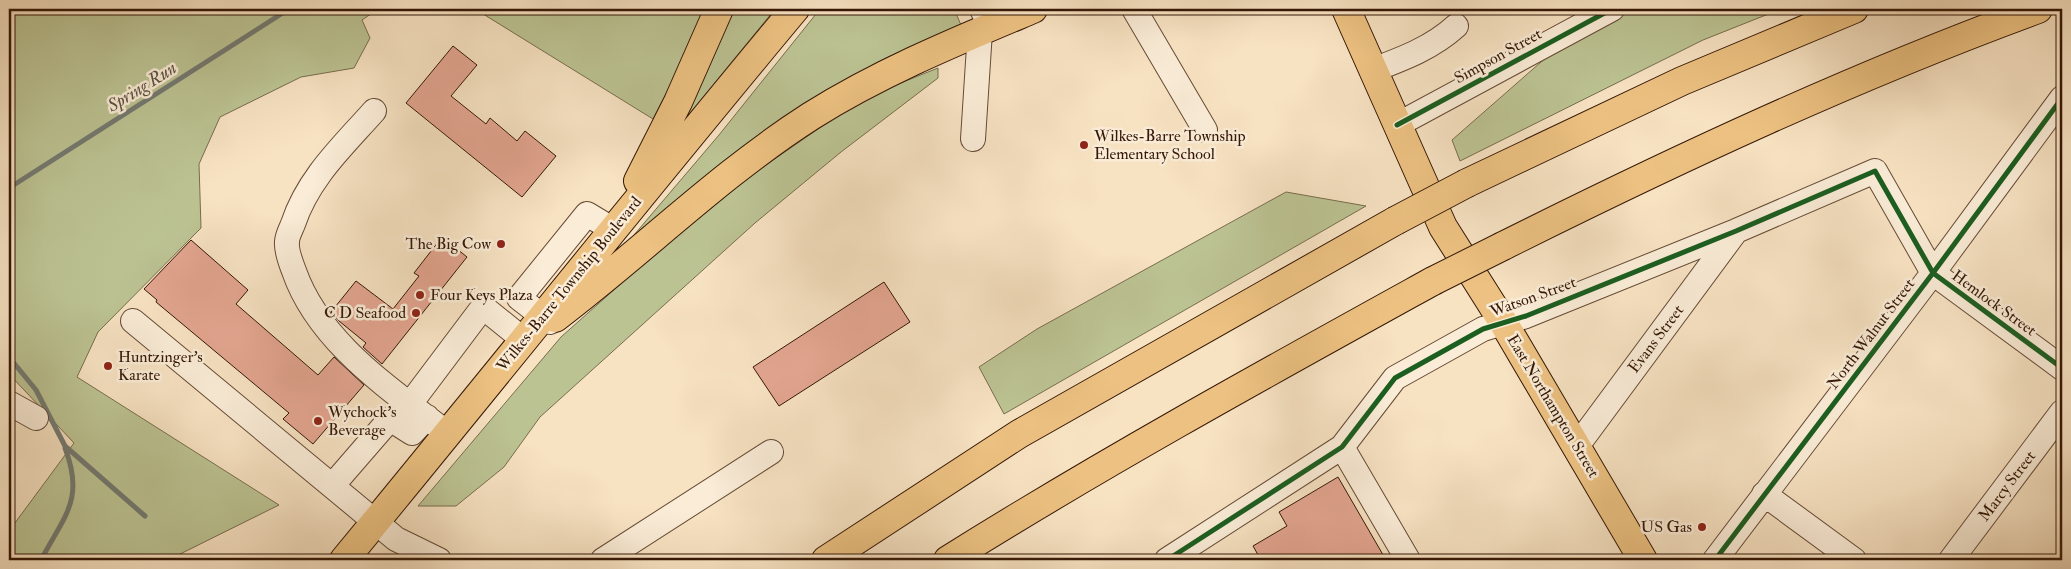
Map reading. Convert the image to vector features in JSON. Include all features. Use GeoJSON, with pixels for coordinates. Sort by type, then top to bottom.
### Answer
{"type":"FeatureCollection","features":[{"type":"Feature","properties":{"kind":"main road"},"geometry":{"type":"LineString","coordinates":[[619,221],[634,187],[678,102],[719,9]]}},
{"type":"Feature","properties":{"kind":"main road","name":"Wilkes-Barre Township Boulevard"},"geometry":{"type":"LineString","coordinates":[[344,560],[525,341],[547,319],[619,221],[795,9]]}},
{"type":"Feature","properties":{"kind":"main road"},"geometry":{"type":"LineString","coordinates":[[547,319],[768,146],[811,116],[984,22],[1033,9]]}},
{"type":"Feature","properties":{"kind":"main road","name":"East Northampton Street"},"geometry":{"type":"LineString","coordinates":[[1346,9],[1443,227],[1503,322],[1643,560]]}},
{"type":"Feature","properties":{"kind":"main road"},"geometry":{"type":"LineString","coordinates":[[826,560],[1019,434],[1395,221],[1467,183],[1682,81],[1854,9]]}},
{"type":"Feature","properties":{"kind":"main road"},"geometry":{"type":"LineString","coordinates":[[948,560],[1045,499],[1187,417],[1433,281],[1630,183],[1926,52],[2038,9]]}},
{"type":"Feature","properties":{"kind":"street"},"geometry":{"type":"LineString","coordinates":[[1134,9],[1206,130]]}},
{"type":"Feature","properties":{"kind":"street","name":"Simpson Street"},"geometry":{"type":"LineString","coordinates":[[1397,125],[1581,16],[1612,9]]}},
{"type":"Feature","properties":{"kind":"street"},"geometry":{"type":"LineString","coordinates":[[973,139],[984,22]]}},
{"type":"Feature","properties":{"kind":"street"},"geometry":{"type":"LineString","coordinates":[[1373,70],[1407,58],[1447,34],[1456,26]]}},
{"type":"Feature","properties":{"kind":"street","name":"North Walnut Street"},"geometry":{"type":"LineString","coordinates":[[1715,560],[1933,273],[2062,98]]}},
{"type":"Feature","properties":{"kind":"street"},"geometry":{"type":"LineString","coordinates":[[374,111],[314,179],[297,210],[287,242],[291,262],[300,287],[335,338],[361,364],[448,434]]}},
{"type":"Feature","properties":{"kind":"street","name":"Hemlock Street"},"geometry":{"type":"LineString","coordinates":[[1875,171],[1933,273],[2062,368]]}},
{"type":"Feature","properties":{"kind":"street","name":"Watson Street"},"geometry":{"type":"LineString","coordinates":[[1167,560],[1342,447],[1395,378],[1483,329],[1526,316],[1736,231],[1875,171]]}},
{"type":"Feature","properties":{"kind":"street","name":"Evans Street"},"geometry":{"type":"LineString","coordinates":[[1577,446],[1736,231]]}},
{"type":"Feature","properties":{"kind":"street"},"geometry":{"type":"LineString","coordinates":[[332,486],[390,419],[412,433],[419,410],[482,307],[525,341]]}},
{"type":"Feature","properties":{"kind":"street"},"geometry":{"type":"LineString","coordinates":[[133,321],[396,539],[439,560]]}},
{"type":"Feature","properties":{"kind":"street"},"geometry":{"type":"LineString","coordinates":[[9,403],[36,418]]}},
{"type":"Feature","properties":{"kind":"street","name":"Marcy Street"},"geometry":{"type":"LineString","coordinates":[[1951,560],[2062,412]]}},
{"type":"Feature","properties":{"kind":"street"},"geometry":{"type":"LineString","coordinates":[[1342,447],[1408,560]]}},
{"type":"Feature","properties":{"kind":"street"},"geometry":{"type":"LineString","coordinates":[[603,560],[770,452]]}},
{"type":"Feature","properties":{"kind":"street"},"geometry":{"type":"LineString","coordinates":[[1764,494],[1854,560]]}},
{"type":"Feature","properties":{"kind":"green space"},"geometry":{"type":"Polygon","coordinates":[[[9,9],[378,9],[362,20],[370,38],[354,68],[301,77],[220,117],[199,164],[201,228],[98,332],[77,377],[279,505],[168,560],[9,560],[9,531],[74,443],[9,374],[9,9]]]}},
{"type":"Feature","properties":{"kind":"green space"},"geometry":{"type":"Polygon","coordinates":[[[475,9],[709,9],[653,119],[475,9]]]}},
{"type":"Feature","properties":{"kind":"green space"},"geometry":{"type":"Polygon","coordinates":[[[734,9],[775,9],[668,140],[728,22],[734,9]]]}},
{"type":"Feature","properties":{"kind":"green space"},"geometry":{"type":"Polygon","coordinates":[[[820,9],[954,9],[961,25],[886,58],[808,102],[628,242],[719,135],[820,9]]]}},
{"type":"Feature","properties":{"kind":"green space"},"geometry":{"type":"Polygon","coordinates":[[[1633,9],[1781,9],[1703,40],[1460,161],[1452,140],[1557,48],[1633,9]]]}},
{"type":"Feature","properties":{"kind":"green space"},"geometry":{"type":"Polygon","coordinates":[[[938,68],[938,78],[841,152],[755,223],[540,417],[504,467],[456,506],[418,506],[561,337],[634,272],[750,176],[844,111],[898,84],[938,68]]]}},
{"type":"Feature","properties":{"kind":"green space"},"geometry":{"type":"Polygon","coordinates":[[[1286,192],[1366,206],[1004,414],[979,367],[1037,329],[1286,192]]]}},
{"type":"Feature","properties":{"kind":"building"},"geometry":{"type":"Polygon","coordinates":[[[453,46],[477,65],[451,96],[486,124],[490,118],[517,141],[525,131],[556,156],[522,197],[406,103],[453,46]]]}},
{"type":"Feature","properties":{"kind":"building","name":"Four Keys Plaza"},"geometry":{"type":"Polygon","coordinates":[[[442,237],[467,257],[382,364],[363,347],[366,343],[331,312],[356,281],[393,309],[419,276],[414,273],[442,237]]]}},
{"type":"Feature","properties":{"kind":"building"},"geometry":{"type":"Polygon","coordinates":[[[191,240],[248,290],[236,304],[318,375],[334,357],[364,385],[313,444],[283,419],[289,413],[156,302],[157,300],[144,289],[191,240]]]}},
{"type":"Feature","properties":{"kind":"building"},"geometry":{"type":"Polygon","coordinates":[[[884,282],[910,322],[779,406],[753,367],[884,282]]]}},
{"type":"Feature","properties":{"kind":"building"},"geometry":{"type":"Polygon","coordinates":[[[1338,477],[1386,560],[1261,560],[1253,546],[1287,526],[1279,512],[1338,477]]]}},
{"type":"Feature","properties":{"kind":"waterway","name":"Spring Run"},"geometry":{"type":"LineString","coordinates":[[9,188],[289,9]]}},
{"type":"Feature","properties":{"kind":"waterway"},"geometry":{"type":"LineString","coordinates":[[9,357],[36,390],[65,446],[145,516]]}},
{"type":"Feature","properties":{"kind":"waterway"},"geometry":{"type":"LineString","coordinates":[[41,560],[64,519],[72,495],[71,466],[65,448]]}},
{"type":"Feature","properties":{"kind":"cycle path"},"geometry":{"type":"LineString","coordinates":[[1397,125],[1612,9]]}},
{"type":"Feature","properties":{"kind":"cycle path"},"geometry":{"type":"LineString","coordinates":[[1715,560],[1933,273],[2062,98]]}},
{"type":"Feature","properties":{"kind":"cycle path"},"geometry":{"type":"LineString","coordinates":[[1167,560],[1342,447],[1395,378],[1483,329],[1526,316],[1736,231],[1875,171],[1933,273],[2062,368]]}},
{"type":"Feature","properties":{"kind":"place","name":"Wilkes-Barre Township Elementary School"},"geometry":{"type":"Point","coordinates":[1084,145]}},
{"type":"Feature","properties":{"kind":"place","name":"The Big Cow"},"geometry":{"type":"Point","coordinates":[501,244]}},
{"type":"Feature","properties":{"kind":"place","name":"Four Keys Plaza"},"geometry":{"type":"Point","coordinates":[420,295]}},
{"type":"Feature","properties":{"kind":"place","name":"C D Seafood"},"geometry":{"type":"Point","coordinates":[416,313]}},
{"type":"Feature","properties":{"kind":"place","name":"Huntzinger's Karate"},"geometry":{"type":"Point","coordinates":[108,366]}},
{"type":"Feature","properties":{"kind":"place","name":"Wychock's Beverage"},"geometry":{"type":"Point","coordinates":[318,421]}},
{"type":"Feature","properties":{"kind":"place","name":"US Gas"},"geometry":{"type":"Point","coordinates":[1702,527]}}]}
